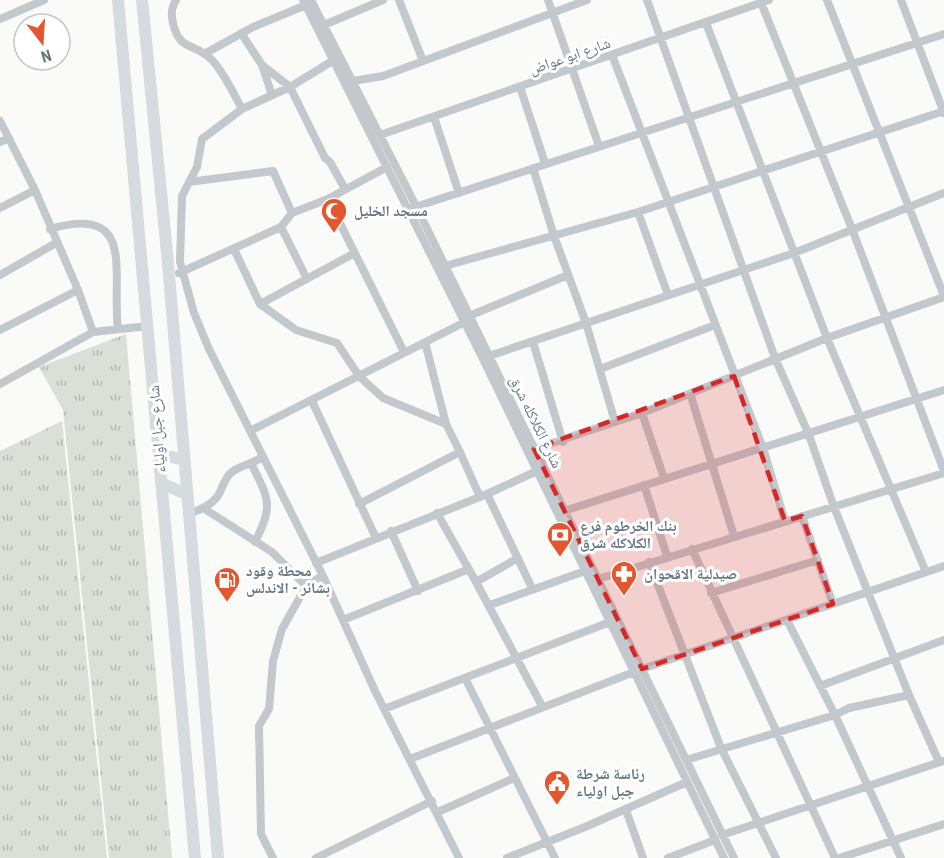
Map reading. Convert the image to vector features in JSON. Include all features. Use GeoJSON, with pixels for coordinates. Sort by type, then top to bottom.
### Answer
{"type":"FeatureCollection","features":[{"type":"Feature","properties":{"kind":"highway","name":"شارع جبل اولياء"},"geometry":{"type":"LineString","coordinates":[[118,0],[195,858]]}},
{"type":"Feature","properties":{"kind":"highway","name":"شارع جبل اولياء"},"geometry":{"type":"LineString","coordinates":[[142,0],[218,858]]}},
{"type":"Feature","properties":{"kind":"highway"},"geometry":{"type":"LineString","coordinates":[[160,454],[184,460]]}},
{"type":"Feature","properties":{"kind":"highway"},"geometry":{"type":"LineString","coordinates":[[161,483],[186,494]]}},
{"type":"Feature","properties":{"kind":"street"},"geometry":{"type":"LineString","coordinates":[[0,20],[44,0]]}},
{"type":"Feature","properties":{"kind":"street"},"geometry":{"type":"LineString","coordinates":[[176,0],[171,11],[175,33],[184,44],[206,53],[219,69],[242,109]]}},
{"type":"Feature","properties":{"kind":"street"},"geometry":{"type":"LineString","coordinates":[[324,25],[383,0]]}},
{"type":"Feature","properties":{"kind":"street"},"geometry":{"type":"LineString","coordinates":[[399,0],[423,62]]}},
{"type":"Feature","properties":{"kind":"street"},"geometry":{"type":"LineString","coordinates":[[548,0],[599,146]]}},
{"type":"Feature","properties":{"kind":"street"},"geometry":{"type":"LineString","coordinates":[[353,81],[383,76],[587,0]]}},
{"type":"Feature","properties":{"kind":"street"},"geometry":{"type":"LineString","coordinates":[[646,0],[742,270],[776,358],[809,435],[834,507],[909,694],[942,761],[718,837],[668,858]]}},
{"type":"Feature","properties":{"kind":"street"},"geometry":{"type":"LineString","coordinates":[[534,449],[562,442],[827,338],[944,296],[827,0]]}},
{"type":"Feature","properties":{"kind":"street"},"geometry":{"type":"LineString","coordinates":[[445,266],[638,212],[944,112],[901,0]]}},
{"type":"Feature","properties":{"kind":"street"},"geometry":{"type":"LineString","coordinates":[[598,579],[944,472],[763,1]]}},
{"type":"Feature","properties":{"kind":"street","name":"شارع ابو عواض"},"geometry":{"type":"LineString","coordinates":[[380,135],[612,56],[763,1]]}},
{"type":"Feature","properties":{"kind":"street"},"geometry":{"type":"LineString","coordinates":[[206,53],[241,33],[306,2]]}},
{"type":"Feature","properties":{"kind":"street","name":"شارع الكلاكله شرق"},"geometry":{"type":"LineString","coordinates":[[306,2],[324,25],[353,81],[610,622],[686,760],[718,837],[724,858]]}},
{"type":"Feature","properties":{"kind":"street","name":"شارع الكلاكله شرق"},"geometry":{"type":"LineString","coordinates":[[306,2],[387,167],[413,207],[445,266],[467,319],[489,356],[598,579],[687,782],[718,837],[734,858]]}},
{"type":"Feature","properties":{"kind":"street"},"geometry":{"type":"LineString","coordinates":[[706,23],[827,338],[926,572]]}},
{"type":"Feature","properties":{"kind":"street"},"geometry":{"type":"LineString","coordinates":[[241,33],[262,65],[272,95]]}},
{"type":"Feature","properties":{"kind":"street"},"geometry":{"type":"LineString","coordinates":[[413,207],[944,34]]}},
{"type":"Feature","properties":{"kind":"street"},"geometry":{"type":"LineString","coordinates":[[612,56],[763,448],[785,521]]}},
{"type":"Feature","properties":{"kind":"street"},"geometry":{"type":"LineString","coordinates":[[334,60],[290,87],[242,109],[202,139],[197,167],[182,196],[180,253],[182,273],[194,314],[205,340],[323,576],[384,709],[438,812],[459,858]]}},
{"type":"Feature","properties":{"kind":"street"},"geometry":{"type":"LineString","coordinates":[[262,65],[290,87],[325,158],[330,162],[345,189]]}},
{"type":"Feature","properties":{"kind":"street"},"geometry":{"type":"LineString","coordinates":[[520,87],[545,163]]}},
{"type":"Feature","properties":{"kind":"street"},"geometry":{"type":"LineString","coordinates":[[434,117],[459,193]]}},
{"type":"Feature","properties":{"kind":"street"},"geometry":{"type":"LineString","coordinates":[[0,121],[35,190],[78,290],[87,323],[93,332]]}},
{"type":"Feature","properties":{"kind":"street"},"geometry":{"type":"LineString","coordinates":[[0,142],[9,138]]}},
{"type":"Feature","properties":{"kind":"street"},"geometry":{"type":"LineString","coordinates":[[168,274],[182,273],[281,227],[292,213],[328,199],[387,167]]}},
{"type":"Feature","properties":{"kind":"street"},"geometry":{"type":"LineString","coordinates":[[533,168],[554,236],[586,323],[615,422]]}},
{"type":"Feature","properties":{"kind":"street"},"geometry":{"type":"LineString","coordinates":[[189,182],[273,171],[292,213]]}},
{"type":"Feature","properties":{"kind":"street"},"geometry":{"type":"LineString","coordinates":[[0,208],[35,190]]}},
{"type":"Feature","properties":{"kind":"street"},"geometry":{"type":"LineString","coordinates":[[489,356],[794,254],[944,193]]}},
{"type":"Feature","properties":{"kind":"street"},"geometry":{"type":"LineString","coordinates":[[328,199],[353,254],[404,352]]}},
{"type":"Feature","properties":{"kind":"street"},"geometry":{"type":"LineString","coordinates":[[638,212],[668,295]]}},
{"type":"Feature","properties":{"kind":"street"},"geometry":{"type":"LineString","coordinates":[[50,229],[84,221],[100,226],[112,238],[116,262],[118,329]]}},
{"type":"Feature","properties":{"kind":"street"},"geometry":{"type":"LineString","coordinates":[[281,227],[307,279]]}},
{"type":"Feature","properties":{"kind":"street"},"geometry":{"type":"LineString","coordinates":[[0,275],[56,243]]}},
{"type":"Feature","properties":{"kind":"street"},"geometry":{"type":"LineString","coordinates":[[234,249],[260,304],[296,330],[337,343],[359,376],[383,398],[446,424]]}},
{"type":"Feature","properties":{"kind":"street"},"geometry":{"type":"LineString","coordinates":[[260,304],[353,254]]}},
{"type":"Feature","properties":{"kind":"street"},"geometry":{"type":"LineString","coordinates":[[250,431],[467,319],[568,274]]}},
{"type":"Feature","properties":{"kind":"street"},"geometry":{"type":"LineString","coordinates":[[0,330],[78,290]]}},
{"type":"Feature","properties":{"kind":"street"},"geometry":{"type":"LineString","coordinates":[[600,369],[715,325]]}},
{"type":"Feature","properties":{"kind":"street"},"geometry":{"type":"LineString","coordinates":[[0,384],[93,332],[148,326]]}},
{"type":"Feature","properties":{"kind":"street"},"geometry":{"type":"LineString","coordinates":[[425,342],[446,424],[532,588]]}},
{"type":"Feature","properties":{"kind":"street"},"geometry":{"type":"LineString","coordinates":[[533,342],[562,442]]}},
{"type":"Feature","properties":{"kind":"street"},"geometry":{"type":"LineString","coordinates":[[564,512],[664,478],[809,435],[944,390]]}},
{"type":"Feature","properties":{"kind":"street"},"geometry":{"type":"LineString","coordinates":[[690,393],[710,465],[734,536]]}},
{"type":"Feature","properties":{"kind":"street"},"geometry":{"type":"LineString","coordinates":[[312,401],[376,538]]}},
{"type":"Feature","properties":{"kind":"street"},"geometry":{"type":"LineString","coordinates":[[642,412],[664,478]]}},
{"type":"Feature","properties":{"kind":"street"},"geometry":{"type":"LineString","coordinates":[[359,504],[460,452]]}},
{"type":"Feature","properties":{"kind":"street"},"geometry":{"type":"LineString","coordinates":[[187,514],[203,508],[217,497],[227,477],[234,470],[252,465],[262,457]]}},
{"type":"Feature","properties":{"kind":"street"},"geometry":{"type":"LineString","coordinates":[[252,465],[265,493],[268,510],[255,542]]}},
{"type":"Feature","properties":{"kind":"street"},"geometry":{"type":"LineString","coordinates":[[316,562],[484,496],[537,471]]}},
{"type":"Feature","properties":{"kind":"street"},"geometry":{"type":"LineString","coordinates":[[644,485],[667,556]]}},
{"type":"Feature","properties":{"kind":"street"},"geometry":{"type":"LineString","coordinates":[[203,508],[272,552],[295,578],[308,583]]}},
{"type":"Feature","properties":{"kind":"street"},"geometry":{"type":"LineString","coordinates":[[437,513],[490,605],[542,706]]}},
{"type":"Feature","properties":{"kind":"street"},"geometry":{"type":"LineString","coordinates":[[802,516],[832,604]]}},
{"type":"Feature","properties":{"kind":"street"},"geometry":{"type":"LineString","coordinates":[[391,531],[418,591]]}},
{"type":"Feature","properties":{"kind":"street"},"geometry":{"type":"LineString","coordinates":[[692,549],[837,858],[944,824]]}},
{"type":"Feature","properties":{"kind":"street"},"geometry":{"type":"LineString","coordinates":[[476,582],[518,558]]}},
{"type":"Feature","properties":{"kind":"street"},"geometry":{"type":"LineString","coordinates":[[711,593],[818,560]]}},
{"type":"Feature","properties":{"kind":"street"},"geometry":{"type":"LineString","coordinates":[[649,562],[721,748],[776,858]]}},
{"type":"Feature","properties":{"kind":"street"},"geometry":{"type":"LineString","coordinates":[[410,759],[638,670],[944,566]]}},
{"type":"Feature","properties":{"kind":"street"},"geometry":{"type":"LineString","coordinates":[[343,620],[469,569]]}},
{"type":"Feature","properties":{"kind":"street"},"geometry":{"type":"LineString","coordinates":[[490,605],[532,588],[585,571]]}},
{"type":"Feature","properties":{"kind":"street"},"geometry":{"type":"LineString","coordinates":[[273,858],[261,834],[259,726],[269,709],[273,661],[282,628],[308,583],[323,576]]}},
{"type":"Feature","properties":{"kind":"street"},"geometry":{"type":"LineString","coordinates":[[787,620],[835,715],[901,858]]}},
{"type":"Feature","properties":{"kind":"street"},"geometry":{"type":"LineString","coordinates":[[384,709],[517,655],[610,622]]}},
{"type":"Feature","properties":{"kind":"street"},"geometry":{"type":"LineString","coordinates":[[820,686],[944,640]]}},
{"type":"Feature","properties":{"kind":"street"},"geometry":{"type":"LineString","coordinates":[[465,678],[555,858]]}},
{"type":"Feature","properties":{"kind":"street"},"geometry":{"type":"LineString","coordinates":[[686,760],[835,715],[849,708],[909,694]]}},
{"type":"Feature","properties":{"kind":"street"},"geometry":{"type":"LineString","coordinates":[[438,812],[514,778]]}},
{"type":"Feature","properties":{"kind":"street"},"geometry":{"type":"LineString","coordinates":[[507,858],[626,810],[687,782]]}},
{"type":"Feature","properties":{"kind":"street"},"geometry":{"type":"LineString","coordinates":[[316,858],[432,801]]}},
{"type":"Feature","properties":{"kind":"street"},"geometry":{"type":"LineString","coordinates":[[626,810],[643,858]]}},
{"type":"Feature","properties":{"kind":"highlighted area"},"geometry":{"type":"Polygon","coordinates":[[[734,376],[785,521],[802,516],[833,604],[642,669],[534,449],[734,376]]]}},
{"type":"Feature","properties":{"kind":"green space"},"geometry":{"type":"Polygon","coordinates":[[[126,334],[172,858],[109,858],[63,410],[39,367],[126,334]]]}},
{"type":"Feature","properties":{"kind":"green space"},"geometry":{"type":"Polygon","coordinates":[[[62,421],[107,858],[0,858],[0,451],[62,421]]]}},
{"type":"Feature","properties":{"kind":"place","name":"مسجد الخليل"},"geometry":{"type":"Point","coordinates":[334,234]}},
{"type":"Feature","properties":{"kind":"place","name":"بنك الخرطوم فرع الكلاكله شرق"},"geometry":{"type":"Point","coordinates":[560,558]}},
{"type":"Feature","properties":{"kind":"place","name":"صيدلية الاقحوان"},"geometry":{"type":"Point","coordinates":[624,597]}},
{"type":"Feature","properties":{"kind":"place","name":"محطة وقود بشائر - الاندلس"},"geometry":{"type":"Point","coordinates":[227,603]}},
{"type":"Feature","properties":{"kind":"place","name":"رئاسة شرطة جبل اولياء"},"geometry":{"type":"Point","coordinates":[557,806]}}]}
